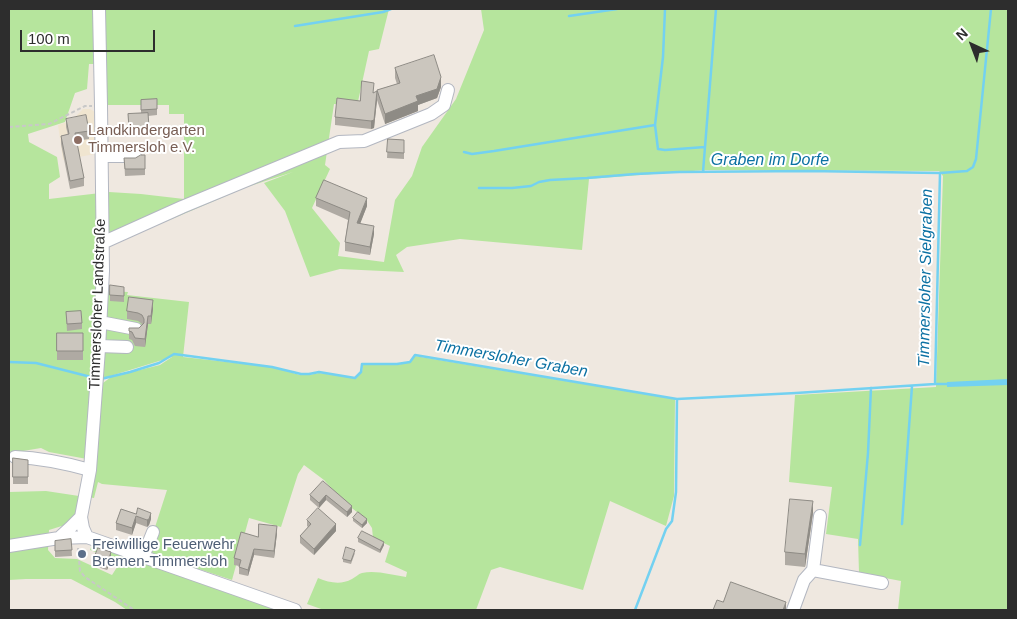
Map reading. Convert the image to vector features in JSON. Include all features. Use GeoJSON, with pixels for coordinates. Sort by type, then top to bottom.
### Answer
{"type":"FeatureCollection","features":[{"type":"Feature","properties":{"kind":"street","name":"Timmersloher Landstraße"},"geometry":{"type":"LineString","coordinates":[[81,517],[90,470],[103,271],[99,9]]}},
{"type":"Feature","properties":{"kind":"street"},"geometry":{"type":"LineString","coordinates":[[102,243],[182,207],[339,142],[364,141],[431,114],[444,105],[448,90]]}},
{"type":"Feature","properties":{"kind":"street"},"geometry":{"type":"LineString","coordinates":[[102,156],[135,156]]}},
{"type":"Feature","properties":{"kind":"street"},"geometry":{"type":"LineString","coordinates":[[100,322],[136,329]]}},
{"type":"Feature","properties":{"kind":"street"},"geometry":{"type":"LineString","coordinates":[[99,346],[127,347]]}},
{"type":"Feature","properties":{"kind":"street"},"geometry":{"type":"LineString","coordinates":[[15,456],[64,462],[90,470]]}},
{"type":"Feature","properties":{"kind":"street"},"geometry":{"type":"LineString","coordinates":[[791,607],[804,580],[813,570],[820,516]]}},
{"type":"Feature","properties":{"kind":"street"},"geometry":{"type":"LineString","coordinates":[[81,517],[82,537]]}},
{"type":"Feature","properties":{"kind":"street"},"geometry":{"type":"LineString","coordinates":[[59,538],[81,517]]}},
{"type":"Feature","properties":{"kind":"street"},"geometry":{"type":"LineString","coordinates":[[144,557],[153,532]]}},
{"type":"Feature","properties":{"kind":"street"},"geometry":{"type":"LineString","coordinates":[[9,546],[59,538],[82,537],[295,610]]}},
{"type":"Feature","properties":{"kind":"street"},"geometry":{"type":"LineString","coordinates":[[813,570],[882,583]]}},
{"type":"Feature","properties":{"kind":"path"},"geometry":{"type":"LineString","coordinates":[[9,127],[49,124],[85,106],[101,105]]}},
{"type":"Feature","properties":{"kind":"path"},"geometry":{"type":"LineString","coordinates":[[82,537],[80,571],[134,610]]}},
{"type":"Feature","properties":{"kind":"shaded area","name":"Landkindergarten Timmersloh e.V."},"geometry":{"type":"Polygon","coordinates":[[[83,109],[90,109],[95,112],[95,154],[63,160],[58,125],[71,121],[83,109]]]}},
{"type":"Feature","properties":{"kind":"green space"},"geometry":{"type":"Polygon","coordinates":[[[9,9],[389,9],[379,49],[369,51],[357,106],[334,104],[325,165],[330,169],[312,208],[340,243],[338,256],[384,262],[395,200],[412,176],[422,147],[456,99],[484,30],[481,9],[1008,9],[1008,610],[898,610],[901,581],[859,573],[858,539],[826,534],[832,487],[789,482],[795,395],[936,387],[943,176],[939,171],[706,170],[589,179],[582,250],[460,239],[407,247],[396,255],[404,272],[340,269],[310,277],[285,211],[264,183],[293,172],[247,187],[106,247],[108,291],[128,292],[127,295],[189,302],[183,357],[272,367],[300,375],[319,373],[356,378],[362,372],[363,364],[397,365],[410,362],[415,356],[675,399],[674,496],[666,526],[610,501],[583,590],[500,567],[491,570],[476,610],[324,610],[307,604],[318,578],[340,583],[367,572],[406,577],[407,572],[385,562],[390,546],[373,538],[372,528],[366,519],[344,502],[324,480],[304,465],[298,474],[281,527],[249,518],[232,580],[147,552],[167,490],[102,484],[98,482],[94,498],[79,496],[87,459],[49,452],[41,448],[9,452],[9,9]],[[89,64],[87,89],[75,93],[65,122],[28,134],[29,142],[57,157],[60,177],[49,184],[49,199],[109,192],[184,199],[184,114],[169,114],[169,105],[107,105],[107,64],[89,64]],[[172,357],[104,378],[103,383],[111,377],[160,365],[172,357]]]}},
{"type":"Feature","properties":{"kind":"green space"},"geometry":{"type":"Polygon","coordinates":[[[46,491],[79,496],[76,513],[65,525],[49,530],[48,550],[55,558],[77,559],[112,575],[121,561],[90,550],[92,545],[281,610],[127,610],[71,579],[9,580],[9,492],[46,491]]]}},
{"type":"Feature","properties":{"kind":"water"},"geometry":{"type":"Polygon","coordinates":[[[1008,379],[1008,385],[947,387],[947,382],[1008,379]]]}},
{"type":"Feature","properties":{"kind":"building"},"geometry":{"type":"Polygon","coordinates":[[[434,55],[441,77],[437,89],[416,96],[418,101],[385,114],[377,90],[400,83],[395,68],[434,55]]]}},
{"type":"Feature","properties":{"kind":"building"},"geometry":{"type":"Polygon","coordinates":[[[362,81],[374,83],[373,93],[377,91],[374,120],[335,117],[337,98],[360,101],[362,81]]]}},
{"type":"Feature","properties":{"kind":"building"},"geometry":{"type":"Polygon","coordinates":[[[157,99],[157,109],[141,110],[141,100],[157,99]]]}},
{"type":"Feature","properties":{"kind":"building"},"geometry":{"type":"Polygon","coordinates":[[[148,113],[149,127],[129,128],[128,114],[148,113]]]}},
{"type":"Feature","properties":{"kind":"building"},"geometry":{"type":"Polygon","coordinates":[[[86,115],[89,131],[75,133],[84,178],[70,181],[61,136],[69,134],[66,119],[86,115]]]}},
{"type":"Feature","properties":{"kind":"building"},"geometry":{"type":"Polygon","coordinates":[[[388,139],[404,140],[404,153],[387,152],[388,139]]]}},
{"type":"Feature","properties":{"kind":"building"},"geometry":{"type":"Polygon","coordinates":[[[145,155],[145,169],[125,169],[124,158],[135,158],[145,155]]]}},
{"type":"Feature","properties":{"kind":"building"},"geometry":{"type":"Polygon","coordinates":[[[324,180],[367,198],[357,223],[374,226],[370,247],[345,242],[350,212],[316,198],[324,180]]]}},
{"type":"Feature","properties":{"kind":"building"},"geometry":{"type":"Polygon","coordinates":[[[110,285],[124,287],[124,296],[110,295],[110,285]]]}},
{"type":"Feature","properties":{"kind":"building"},"geometry":{"type":"Polygon","coordinates":[[[129,297],[153,300],[151,316],[148,316],[145,339],[135,338],[132,332],[129,331],[129,328],[139,328],[144,323],[144,319],[138,313],[127,311],[129,297]]]}},
{"type":"Feature","properties":{"kind":"building"},"geometry":{"type":"Polygon","coordinates":[[[81,311],[82,323],[67,324],[66,312],[81,311]]]}},
{"type":"Feature","properties":{"kind":"building"},"geometry":{"type":"Polygon","coordinates":[[[57,333],[83,333],[83,351],[57,351],[57,333]]]}},
{"type":"Feature","properties":{"kind":"building"},"geometry":{"type":"Polygon","coordinates":[[[13,458],[28,460],[28,477],[13,477],[13,458]]]}},
{"type":"Feature","properties":{"kind":"building"},"geometry":{"type":"Polygon","coordinates":[[[323,481],[352,506],[347,512],[326,495],[319,503],[310,495],[323,481]]]}},
{"type":"Feature","properties":{"kind":"building"},"geometry":{"type":"Polygon","coordinates":[[[790,499],[813,501],[805,554],[785,552],[790,499]]]}},
{"type":"Feature","properties":{"kind":"building"},"geometry":{"type":"Polygon","coordinates":[[[138,508],[151,513],[149,519],[136,516],[132,528],[116,523],[121,509],[136,514],[138,508]]]}},
{"type":"Feature","properties":{"kind":"building"},"geometry":{"type":"Polygon","coordinates":[[[318,508],[336,524],[314,549],[300,536],[311,524],[307,520],[318,508]]]}},
{"type":"Feature","properties":{"kind":"building"},"geometry":{"type":"Polygon","coordinates":[[[358,512],[367,519],[362,525],[353,518],[358,512]]]}},
{"type":"Feature","properties":{"kind":"building"},"geometry":{"type":"Polygon","coordinates":[[[259,524],[277,526],[274,551],[254,549],[248,570],[239,567],[241,560],[234,558],[241,532],[258,537],[259,524]]]}},
{"type":"Feature","properties":{"kind":"building"},"geometry":{"type":"Polygon","coordinates":[[[362,531],[384,542],[380,550],[358,538],[362,531]]]}},
{"type":"Feature","properties":{"kind":"building"},"geometry":{"type":"Polygon","coordinates":[[[71,539],[72,550],[55,551],[55,541],[71,539]]]}},
{"type":"Feature","properties":{"kind":"building"},"geometry":{"type":"Polygon","coordinates":[[[346,547],[355,550],[351,561],[343,559],[346,547]]]}},
{"type":"Feature","properties":{"kind":"building"},"geometry":{"type":"Polygon","coordinates":[[[98,548],[111,552],[107,564],[94,559],[98,548]]]}},
{"type":"Feature","properties":{"kind":"building"},"geometry":{"type":"Polygon","coordinates":[[[731,582],[786,602],[783,610],[713,610],[717,600],[723,602],[731,582]]]}},
{"type":"Feature","properties":{"kind":"waterway"},"geometry":{"type":"LineString","coordinates":[[295,26],[383,12],[391,9]]}},
{"type":"Feature","properties":{"kind":"waterway"},"geometry":{"type":"LineString","coordinates":[[569,16],[617,9]]}},
{"type":"Feature","properties":{"kind":"waterway"},"geometry":{"type":"LineString","coordinates":[[655,125],[663,57],[665,9]]}},
{"type":"Feature","properties":{"kind":"waterway","name":"Graben im Dorfe"},"geometry":{"type":"LineString","coordinates":[[703,172],[716,9]]}},
{"type":"Feature","properties":{"kind":"waterway","name":"Timmersloher Sielgraben"},"geometry":{"type":"LineString","coordinates":[[948,384],[935,384],[940,173],[967,171],[973,167],[976,159],[991,9]]}},
{"type":"Feature","properties":{"kind":"waterway"},"geometry":{"type":"LineString","coordinates":[[464,152],[472,154],[494,151],[655,125],[658,149],[705,147]]}},
{"type":"Feature","properties":{"kind":"waterway","name":"Graben im Dorfe"},"geometry":{"type":"LineString","coordinates":[[479,188],[512,188],[531,186],[550,180],[679,172],[940,173]]}},
{"type":"Feature","properties":{"kind":"waterway","name":"Timmersloher Graben"},"geometry":{"type":"LineString","coordinates":[[101,379],[159,363],[174,354],[272,367],[301,374],[319,372],[355,378],[361,372],[362,364],[410,362],[415,355],[677,399],[935,384]]}},
{"type":"Feature","properties":{"kind":"waterway","name":"Timmersloher Graben"},"geometry":{"type":"LineString","coordinates":[[9,362],[36,363],[91,377]]}},
{"type":"Feature","properties":{"kind":"waterway"},"geometry":{"type":"LineString","coordinates":[[902,524],[912,386]]}},
{"type":"Feature","properties":{"kind":"waterway"},"geometry":{"type":"LineString","coordinates":[[860,545],[868,453],[871,388]]}},
{"type":"Feature","properties":{"kind":"waterway"},"geometry":{"type":"LineString","coordinates":[[635,610],[666,529],[672,521],[676,492],[677,399]]}},
{"type":"Feature","properties":{"kind":"place","name":"Landkindergarten Timmersloh e.V."},"geometry":{"type":"Point","coordinates":[78,140]}},
{"type":"Feature","properties":{"kind":"place","name":"Freiwillige Feuerwehr Bremen-Timmersloh"},"geometry":{"type":"Point","coordinates":[82,554]}}]}
